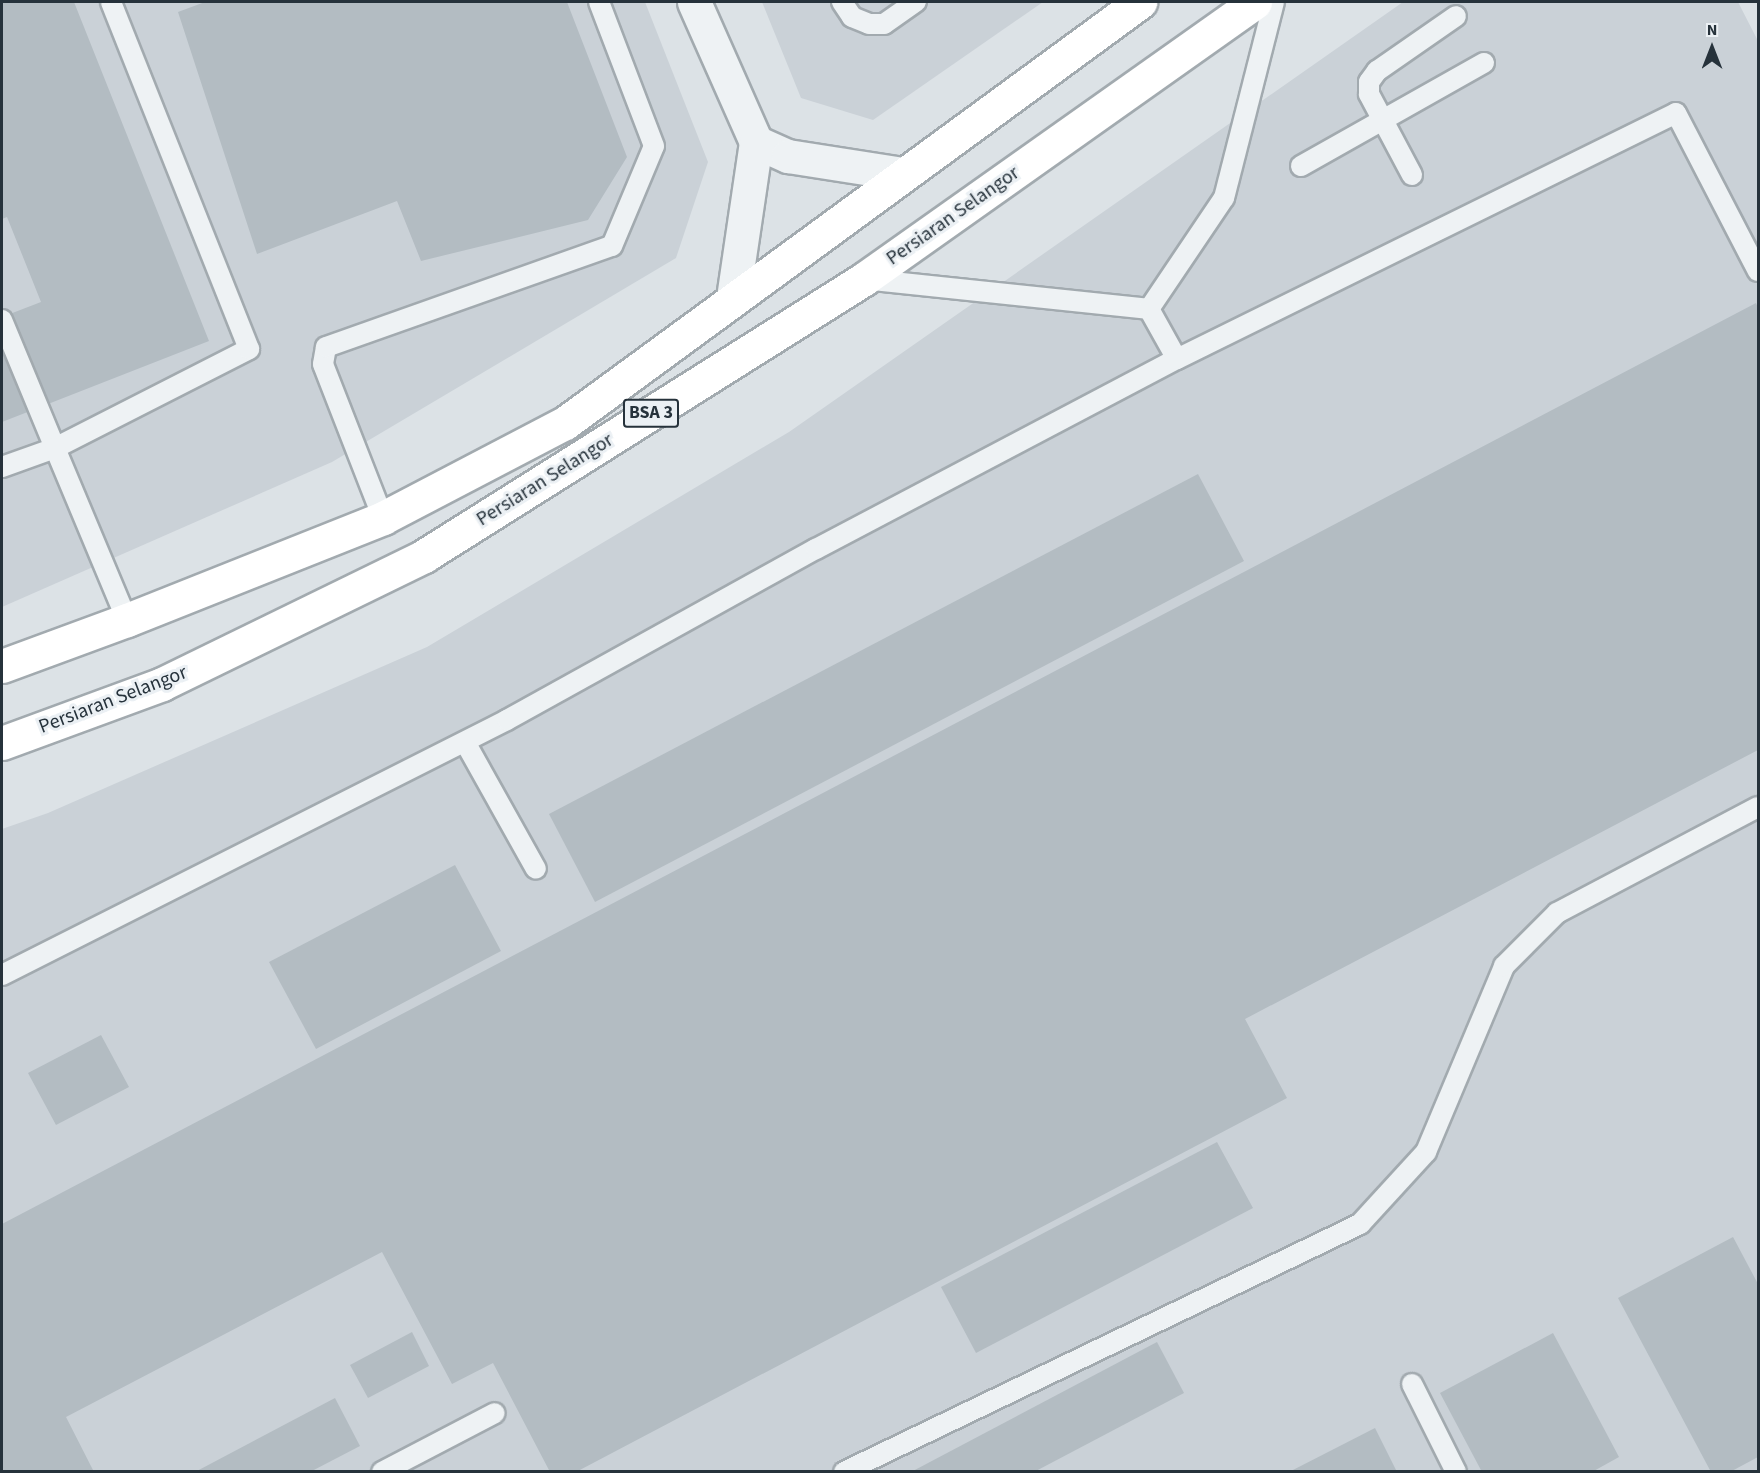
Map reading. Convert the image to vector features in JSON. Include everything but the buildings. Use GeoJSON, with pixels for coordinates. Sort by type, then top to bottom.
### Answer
{"type":"FeatureCollection","features":[{"type":"Feature","properties":{"kind":"main road","name":"Persiaran Selangor"},"geometry":{"type":"LineString","coordinates":[[2,666],[127,620],[383,518],[565,423],[733,297],[1140,2]]}},
{"type":"Feature","properties":{"kind":"main road","name":"Persiaran Selangor"},"geometry":{"type":"LineString","coordinates":[[2,743],[162,684],[424,556],[864,279],[1255,2]]}},
{"type":"Feature","properties":{"kind":"street"},"geometry":{"type":"LineString","coordinates":[[694,2],[756,142],[733,297]]}},
{"type":"Feature","properties":{"kind":"street"},"geometry":{"type":"LineString","coordinates":[[756,142],[788,156],[903,174]]}},
{"type":"Feature","properties":{"kind":"lane"},"geometry":{"type":"LineString","coordinates":[[2,467],[55,448],[249,349],[111,2]]}},
{"type":"Feature","properties":{"kind":"lane"},"geometry":{"type":"LineString","coordinates":[[383,518],[323,364],[327,347],[612,246],[654,146],[599,2]]}},
{"type":"Feature","properties":{"kind":"lane"},"geometry":{"type":"LineString","coordinates":[[842,2],[852,17],[869,24],[884,24],[916,2]]}},
{"type":"Feature","properties":{"kind":"lane"},"geometry":{"type":"LineString","coordinates":[[1149,309],[1224,198],[1274,2]]}},
{"type":"Feature","properties":{"kind":"lane"},"geometry":{"type":"LineString","coordinates":[[1412,175],[1369,94],[1369,82],[1377,71],[1456,16]]}},
{"type":"Feature","properties":{"kind":"lane"},"geometry":{"type":"LineString","coordinates":[[1301,166],[1484,63]]}},
{"type":"Feature","properties":{"kind":"lane"},"geometry":{"type":"LineString","coordinates":[[2,975],[465,741],[827,544],[1177,359],[1676,113],[1758,271]]}},
{"type":"Feature","properties":{"kind":"lane"},"geometry":{"type":"LineString","coordinates":[[864,279],[1149,309]]}},
{"type":"Feature","properties":{"kind":"lane"},"geometry":{"type":"LineString","coordinates":[[1149,309],[1177,359]]}},
{"type":"Feature","properties":{"kind":"lane"},"geometry":{"type":"LineString","coordinates":[[2,320],[127,620]]}},
{"type":"Feature","properties":{"kind":"lane"},"geometry":{"type":"LineString","coordinates":[[465,741],[536,869]]}},
{"type":"Feature","properties":{"kind":"lane"},"geometry":{"type":"LineString","coordinates":[[844,1472],[1360,1224],[1426,1152],[1504,966],[1557,913],[1758,807]]}},
{"type":"Feature","properties":{"kind":"lane"},"geometry":{"type":"LineString","coordinates":[[1412,1384],[1456,1472]]}},
{"type":"Feature","properties":{"kind":"lane"},"geometry":{"type":"LineString","coordinates":[[382,1472],[495,1413]]}},
{"type":"Feature","properties":{"kind":"shaded area"},"geometry":{"type":"Polygon","coordinates":[[[2,2],[645,2],[708,162],[676,258],[332,462],[2,607],[2,2]]]}},
{"type":"Feature","properties":{"kind":"shaded area"},"geometry":{"type":"Polygon","coordinates":[[[762,2],[1043,2],[873,120],[801,98],[762,2]]]}},
{"type":"Feature","properties":{"kind":"shaded area"},"geometry":{"type":"Polygon","coordinates":[[[1403,2],[1738,2],[1758,41],[1758,1471],[2,1471],[2,829],[48,813],[427,647],[789,432],[1403,2]]]}}]}
